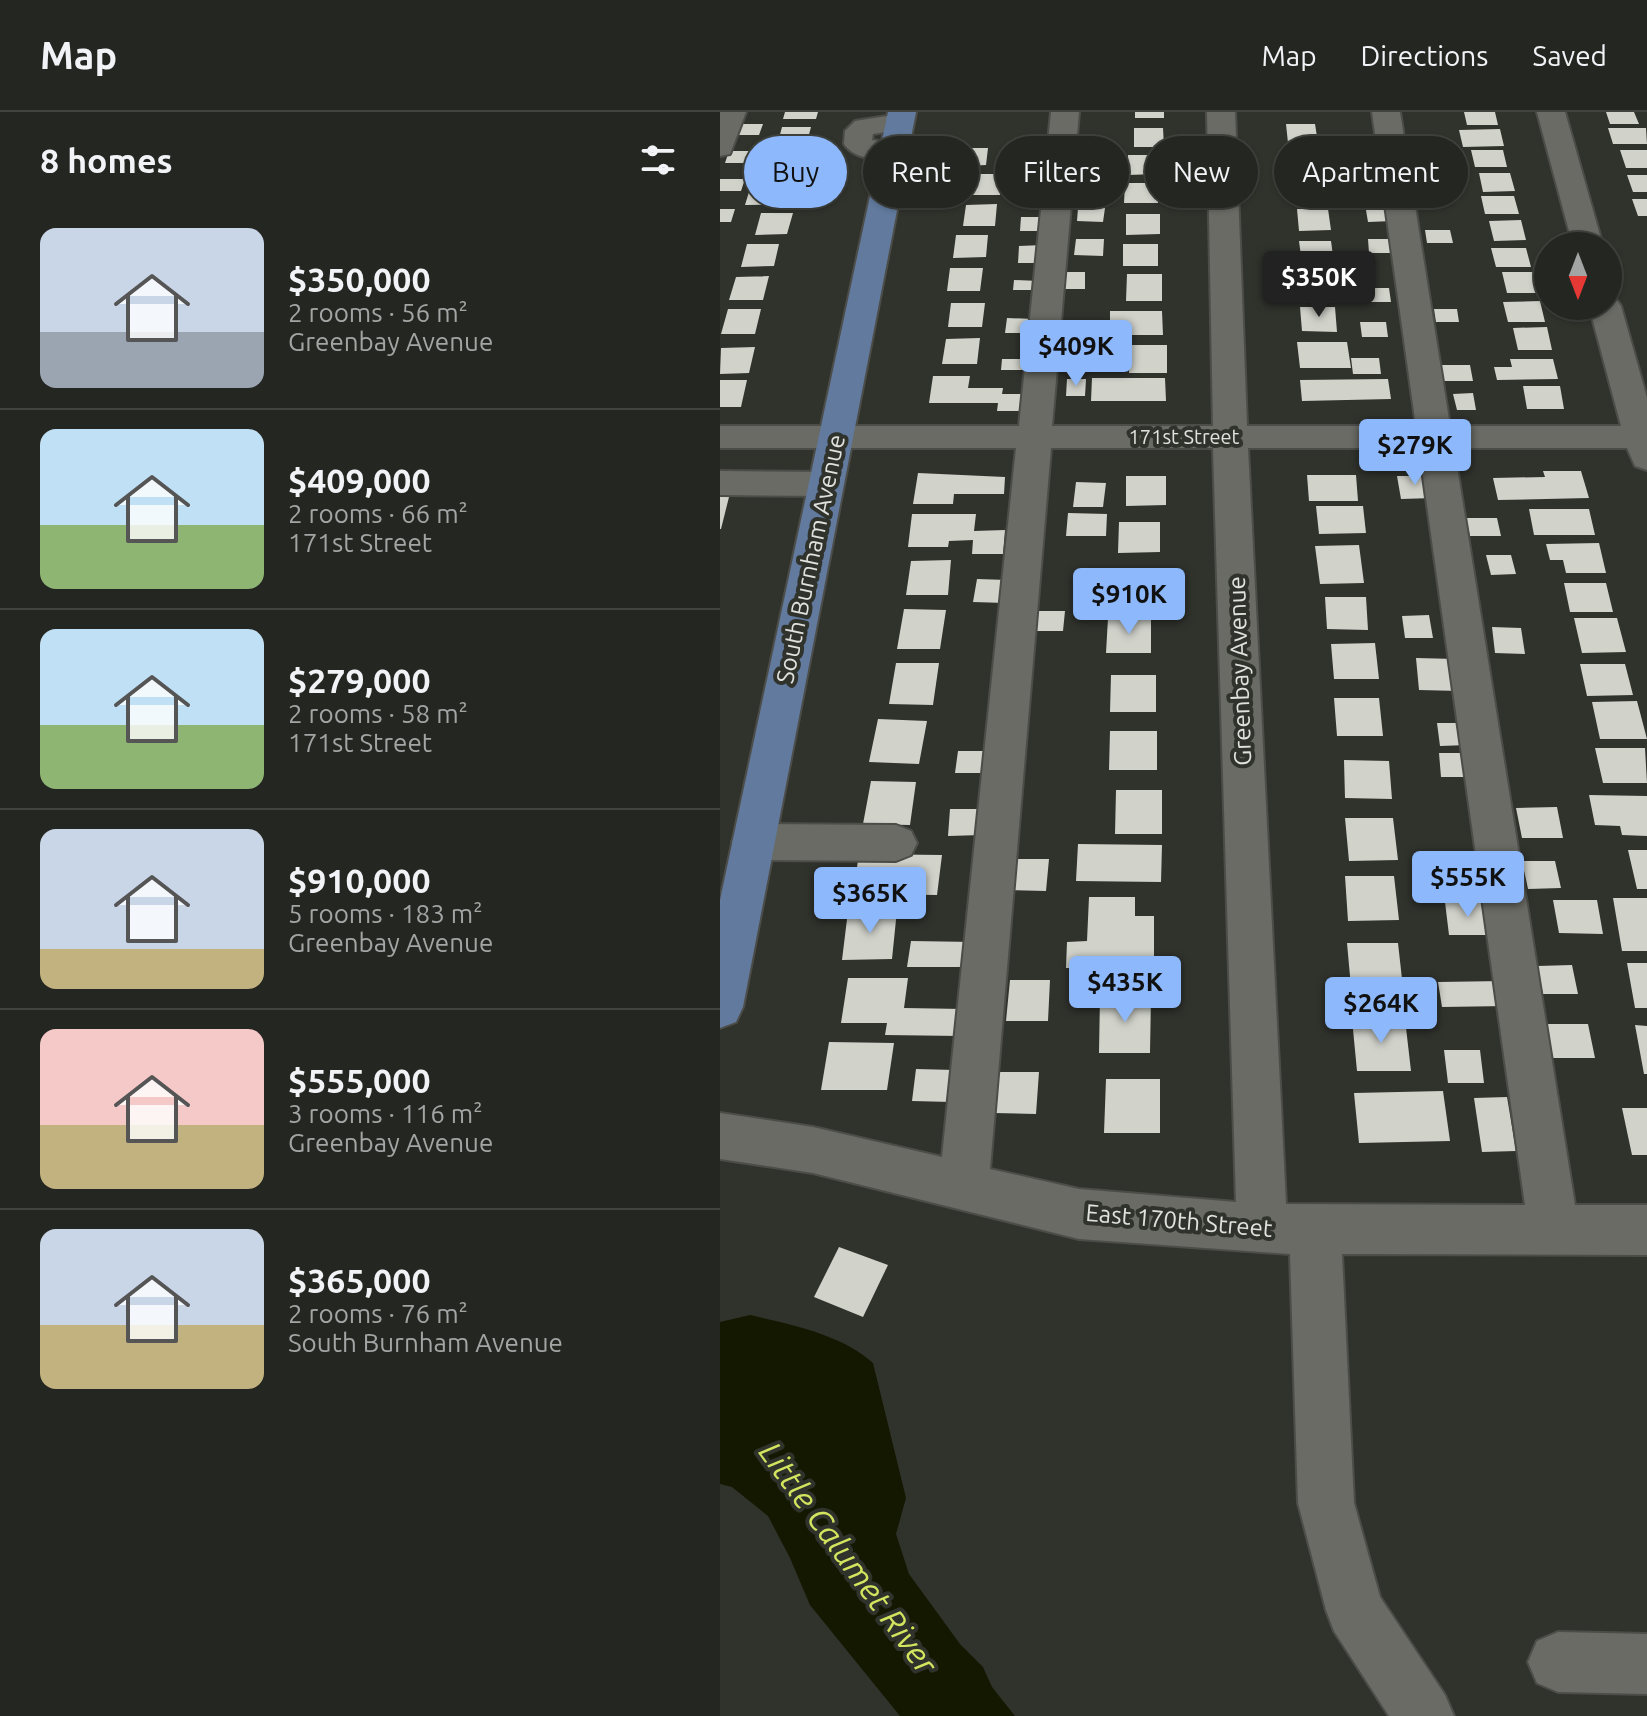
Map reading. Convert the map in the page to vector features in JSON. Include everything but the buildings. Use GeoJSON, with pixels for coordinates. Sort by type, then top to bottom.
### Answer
{"type":"FeatureCollection","features":[{"type":"Feature","properties":{"kind":"main road","name":"South Burnham Avenue"},"geometry":{"type":"LineString","coordinates":[[720,1007],[898,128]]}},
{"type":"Feature","properties":{"kind":"street"},"geometry":{"type":"LineString","coordinates":[[720,148],[732,112]]}},
{"type":"Feature","properties":{"kind":"street"},"geometry":{"type":"LineString","coordinates":[[964,1186],[1065,112]]}},
{"type":"Feature","properties":{"kind":"street","name":"Greenbay Avenue"},"geometry":{"type":"LineString","coordinates":[[1221,112],[1230,437],[1288,1229],[1326,1503],[1355,1610],[1424,1716]]}},
{"type":"Feature","properties":{"kind":"street"},"geometry":{"type":"LineString","coordinates":[[1386,112],[1554,1230]]}},
{"type":"Feature","properties":{"kind":"street"},"geometry":{"type":"LineString","coordinates":[[1551,112],[1584,232]]}},
{"type":"Feature","properties":{"kind":"street"},"geometry":{"type":"LineString","coordinates":[[1609,320],[1645,444]]}},
{"type":"Feature","properties":{"kind":"street","name":"171st Street"},"geometry":{"type":"LineString","coordinates":[[720,437],[1433,437],[1645,444]]}},
{"type":"Feature","properties":{"kind":"street"},"geometry":{"type":"LineString","coordinates":[[720,483],[826,484]]}},
{"type":"Feature","properties":{"kind":"street"},"geometry":{"type":"LineString","coordinates":[[753,842],[896,843]]}},
{"type":"Feature","properties":{"kind":"street","name":"East 170th Street"},"geometry":{"type":"LineString","coordinates":[[720,1136],[813,1150],[1079,1214],[1288,1229],[1647,1230]]}},
{"type":"Feature","properties":{"kind":"street"},"geometry":{"type":"LineString","coordinates":[[1558,1662],[1647,1664]]}},
{"type":"Feature","properties":{"kind":"water","name":"Little Calumet River"},"geometry":{"type":"Polygon","coordinates":[[[750,1315],[831,1338],[861,1353],[873,1363],[906,1498],[896,1534],[909,1574],[960,1644],[983,1667],[992,1687],[1015,1716],[900,1716],[810,1605],[768,1516],[732,1487],[720,1484],[720,1322],[750,1315]]]}}]}
